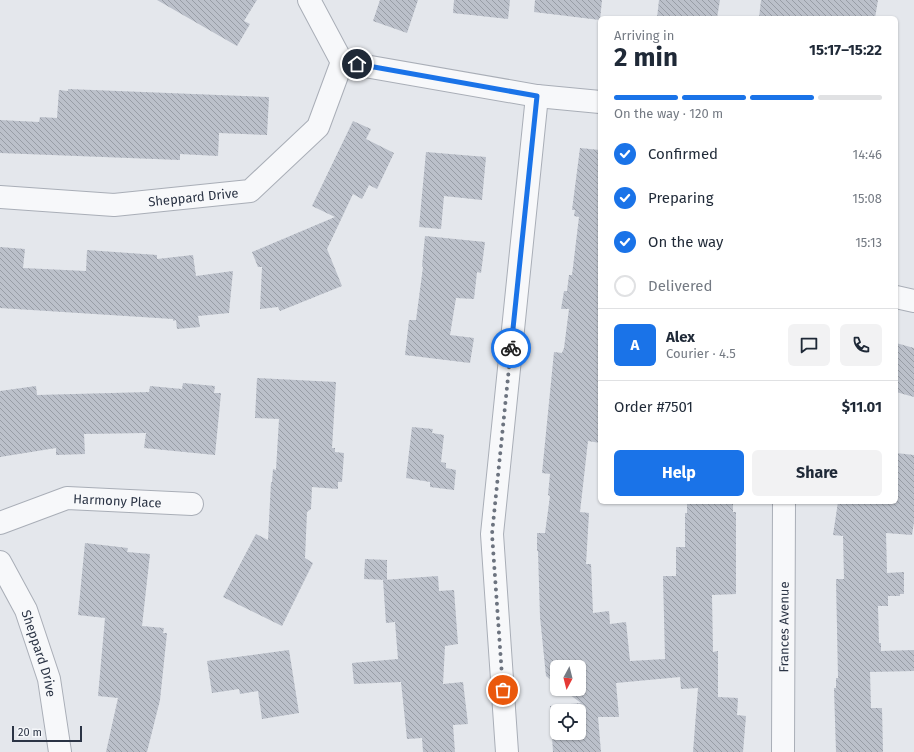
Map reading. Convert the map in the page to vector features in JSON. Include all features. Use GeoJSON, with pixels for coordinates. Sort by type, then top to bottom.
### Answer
{"type":"FeatureCollection","features":[{"type":"Feature","properties":{"kind":"street"},"geometry":{"type":"LineString","coordinates":[[310,0],[342,62],[537,96],[598,102]]}},
{"type":"Feature","properties":{"kind":"street","name":"Sheppard Drive"},"geometry":{"type":"LineString","coordinates":[[0,197],[114,205],[250,191],[318,127],[342,62]]}},
{"type":"Feature","properties":{"kind":"street"},"geometry":{"type":"LineString","coordinates":[[508,752],[492,534],[537,96]]}},
{"type":"Feature","properties":{"kind":"street"},"geometry":{"type":"LineString","coordinates":[[898,297],[914,301]]}},
{"type":"Feature","properties":{"kind":"street","name":"Harmony Place"},"geometry":{"type":"LineString","coordinates":[[0,523],[66,498],[192,504]]}},
{"type":"Feature","properties":{"kind":"street","name":"Frances Avenue"},"geometry":{"type":"LineString","coordinates":[[782,752],[784,504]]}},
{"type":"Feature","properties":{"kind":"street","name":"Sheppard Drive"},"geometry":{"type":"LineString","coordinates":[[0,562],[26,610],[50,679],[60,752]]}},
{"type":"Feature","properties":{"kind":"building"},"geometry":{"type":"Polygon","coordinates":[[[157,0],[257,0],[244,21],[250,24],[237,46],[157,0]]]}},
{"type":"Feature","properties":{"kind":"building"},"geometry":{"type":"Polygon","coordinates":[[[380,0],[418,0],[407,33],[373,21],[380,0]]]}},
{"type":"Feature","properties":{"kind":"building"},"geometry":{"type":"Polygon","coordinates":[[[454,0],[510,0],[508,19],[453,13],[454,0]]]}},
{"type":"Feature","properties":{"kind":"building"},"geometry":{"type":"Polygon","coordinates":[[[535,0],[602,0],[600,16],[598,16],[598,20],[534,12],[535,0]]]}},
{"type":"Feature","properties":{"kind":"building"},"geometry":{"type":"Polygon","coordinates":[[[659,0],[720,0],[717,16],[657,16],[659,0]]]}},
{"type":"Feature","properties":{"kind":"building"},"geometry":{"type":"Polygon","coordinates":[[[761,0],[878,0],[875,16],[759,16],[761,0]]]}},
{"type":"Feature","properties":{"kind":"building"},"geometry":{"type":"Polygon","coordinates":[[[68,89],[269,97],[267,135],[219,133],[218,156],[180,154],[180,160],[0,153],[0,120],[39,122],[40,117],[57,118],[59,90],[68,91],[68,89]]]}},
{"type":"Feature","properties":{"kind":"building"},"geometry":{"type":"Polygon","coordinates":[[[353,121],[371,129],[366,139],[394,153],[377,189],[369,185],[362,199],[353,194],[327,249],[342,286],[280,311],[278,307],[260,309],[262,267],[258,267],[252,252],[335,217],[312,206],[353,121]]]}},
{"type":"Feature","properties":{"kind":"building"},"geometry":{"type":"Polygon","coordinates":[[[580,148],[598,150],[598,443],[588,441],[580,512],[589,513],[586,564],[591,564],[593,613],[609,611],[610,624],[626,622],[630,661],[665,659],[663,576],[676,576],[676,547],[685,547],[685,513],[687,513],[687,504],[733,504],[733,512],[736,512],[736,594],[712,595],[713,652],[718,651],[718,697],[738,698],[737,715],[746,716],[743,752],[693,752],[698,688],[681,689],[680,677],[616,683],[619,717],[598,717],[601,752],[553,752],[552,740],[586,740],[586,704],[571,704],[581,703],[572,696],[586,696],[586,660],[550,660],[550,679],[546,676],[540,617],[537,551],[537,533],[545,533],[550,496],[548,495],[550,474],[542,473],[554,352],[562,353],[564,348],[569,309],[561,309],[564,291],[567,291],[569,275],[572,275],[579,217],[574,216],[575,210],[572,210],[580,148]]]}},
{"type":"Feature","properties":{"kind":"building"},"geometry":{"type":"Polygon","coordinates":[[[426,152],[486,157],[482,200],[444,196],[441,229],[419,227],[426,152]]]}},
{"type":"Feature","properties":{"kind":"building"},"geometry":{"type":"Polygon","coordinates":[[[425,236],[485,242],[481,273],[477,272],[474,299],[456,298],[450,335],[474,338],[470,363],[405,355],[409,320],[416,320],[423,267],[425,236]]]}},
{"type":"Feature","properties":{"kind":"building"},"geometry":{"type":"Polygon","coordinates":[[[0,247],[25,249],[23,268],[86,271],[87,250],[157,255],[157,259],[193,255],[196,276],[233,271],[229,313],[198,316],[200,327],[177,329],[176,320],[173,321],[173,319],[0,308],[0,247]]]}},
{"type":"Feature","properties":{"kind":"building"},"geometry":{"type":"Polygon","coordinates":[[[898,344],[914,348],[914,397],[898,393],[898,344]]]}},
{"type":"Feature","properties":{"kind":"building"},"geometry":{"type":"Polygon","coordinates":[[[257,378],[336,382],[332,448],[335,448],[335,452],[344,453],[342,482],[338,482],[338,489],[312,487],[311,509],[307,512],[305,558],[313,563],[282,626],[223,597],[256,534],[268,540],[271,482],[273,469],[276,470],[279,419],[255,418],[257,378]]]}},
{"type":"Feature","properties":{"kind":"building"},"geometry":{"type":"Polygon","coordinates":[[[183,383],[215,386],[214,393],[221,393],[215,455],[144,448],[146,433],[84,434],[85,454],[56,455],[56,448],[0,457],[0,391],[36,386],[37,395],[149,392],[150,386],[182,389],[183,383]]]}},
{"type":"Feature","properties":{"kind":"building"},"geometry":{"type":"Polygon","coordinates":[[[412,427],[433,429],[432,433],[444,435],[441,462],[446,463],[446,468],[456,470],[454,490],[430,487],[430,482],[406,478],[412,427]]]}},
{"type":"Feature","properties":{"kind":"building"},"geometry":{"type":"Polygon","coordinates":[[[898,453],[914,455],[914,522],[912,535],[886,533],[887,573],[904,572],[904,594],[900,594],[900,596],[888,596],[888,606],[878,606],[879,643],[881,643],[881,651],[914,650],[914,671],[870,672],[871,708],[882,708],[883,752],[836,752],[834,688],[836,688],[836,678],[838,678],[836,579],[844,579],[843,536],[833,535],[838,504],[898,504],[898,453]]]}},
{"type":"Feature","properties":{"kind":"building"},"geometry":{"type":"Polygon","coordinates":[[[85,543],[128,548],[127,552],[150,554],[142,626],[164,628],[163,633],[167,633],[160,700],[147,752],[106,752],[118,698],[98,696],[105,618],[78,615],[85,543]]]}},
{"type":"Feature","properties":{"kind":"building"},"geometry":{"type":"Polygon","coordinates":[[[365,559],[387,560],[387,580],[364,579],[365,559]]]}},
{"type":"Feature","properties":{"kind":"building"},"geometry":{"type":"Polygon","coordinates":[[[438,576],[439,591],[454,590],[458,644],[445,646],[443,684],[463,682],[468,724],[453,725],[455,752],[423,752],[422,738],[407,739],[401,682],[354,684],[352,663],[398,659],[395,622],[386,623],[383,580],[438,576]]]}},
{"type":"Feature","properties":{"kind":"building"},"geometry":{"type":"Polygon","coordinates":[[[289,650],[299,713],[262,719],[258,691],[240,694],[239,689],[212,693],[207,661],[289,650]]]}},
{"type":"Feature","properties":{"kind":"way so far"},"geometry":{"type":"LineString","coordinates":[[503,690],[492,534],[511,348]]}},
{"type":"Feature","properties":{"kind":"route"},"geometry":{"type":"LineString","coordinates":[[357,64],[537,96],[511,348]]}}]}
